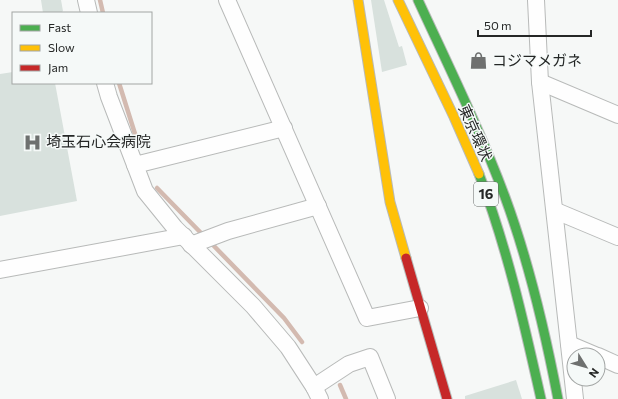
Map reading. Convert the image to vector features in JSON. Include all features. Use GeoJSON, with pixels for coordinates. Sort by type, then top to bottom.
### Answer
{"type":"FeatureCollection","features":[{"type":"Feature","properties":{"kind":"main road"},"geometry":{"type":"LineString","coordinates":[[358,0],[390,202],[447,399]]}},
{"type":"Feature","properties":{"kind":"main road","name":"東京環状"},"geometry":{"type":"LineString","coordinates":[[398,0],[472,157],[489,203],[520,308],[541,399]]}},
{"type":"Feature","properties":{"kind":"main road","name":"東京環状"},"geometry":{"type":"LineString","coordinates":[[418,0],[486,150],[505,198],[522,249],[540,314],[558,399]]}},
{"type":"Feature","properties":{"kind":"street"},"geometry":{"type":"LineString","coordinates":[[86,0],[89,12]]}},
{"type":"Feature","properties":{"kind":"street"},"geometry":{"type":"LineString","coordinates":[[228,0],[368,318],[420,308]]}},
{"type":"Feature","properties":{"kind":"street"},"geometry":{"type":"LineString","coordinates":[[536,0],[540,82],[556,211],[568,344],[575,399]]}},
{"type":"Feature","properties":{"kind":"street"},"geometry":{"type":"LineString","coordinates":[[540,82],[618,115]]}},
{"type":"Feature","properties":{"kind":"street"},"geometry":{"type":"LineString","coordinates":[[105,84],[145,191],[187,240],[253,306],[288,347],[317,393],[349,364],[370,357],[387,399]]}},
{"type":"Feature","properties":{"kind":"street"},"geometry":{"type":"LineString","coordinates":[[135,165],[284,128]]}},
{"type":"Feature","properties":{"kind":"street"},"geometry":{"type":"LineString","coordinates":[[0,270],[187,240],[228,231],[318,206]]}},
{"type":"Feature","properties":{"kind":"street"},"geometry":{"type":"LineString","coordinates":[[556,211],[618,238]]}},
{"type":"Feature","properties":{"kind":"street"},"geometry":{"type":"LineString","coordinates":[[568,344],[575,347]]}},
{"type":"Feature","properties":{"kind":"street"},"geometry":{"type":"LineString","coordinates":[[606,360],[618,365]]}},
{"type":"Feature","properties":{"kind":"building"},"geometry":{"type":"Polygon","coordinates":[[[41,0],[61,0],[62,12],[43,12],[41,0]]]}},
{"type":"Feature","properties":{"kind":"building"},"geometry":{"type":"Polygon","coordinates":[[[371,0],[384,0],[399,47],[402,46],[407,65],[382,72],[371,0]]]}},
{"type":"Feature","properties":{"kind":"building","name":"埼玉石心会病院"},"geometry":{"type":"Polygon","coordinates":[[[12,72],[12,84],[55,84],[77,201],[0,216],[0,74],[12,72]]]}},
{"type":"Feature","properties":{"kind":"building"},"geometry":{"type":"Polygon","coordinates":[[[516,380],[522,399],[465,399],[465,396],[516,380]]]}},
{"type":"Feature","properties":{"kind":"waterway"},"geometry":{"type":"LineString","coordinates":[[100,0],[103,12]]}},
{"type":"Feature","properties":{"kind":"waterway"},"geometry":{"type":"LineString","coordinates":[[119,84],[136,137]]}},
{"type":"Feature","properties":{"kind":"waterway"},"geometry":{"type":"LineString","coordinates":[[157,188],[201,233]]}},
{"type":"Feature","properties":{"kind":"waterway"},"geometry":{"type":"LineString","coordinates":[[213,245],[284,318],[302,342]]}},
{"type":"Feature","properties":{"kind":"waterway"},"geometry":{"type":"LineString","coordinates":[[340,385],[346,399]]}},
{"type":"Feature","properties":{"kind":"traffic: fast"},"geometry":{"type":"LineString","coordinates":[[418,0],[485,147],[514,222],[536,297],[558,399]]}},
{"type":"Feature","properties":{"kind":"traffic: fast"},"geometry":{"type":"LineString","coordinates":[[479,174],[506,257],[541,399]]}},
{"type":"Feature","properties":{"kind":"traffic: slow"},"geometry":{"type":"LineString","coordinates":[[358,0],[390,202],[406,258]]}},
{"type":"Feature","properties":{"kind":"traffic: slow"},"geometry":{"type":"LineString","coordinates":[[398,0],[454,117],[479,174]]}},
{"type":"Feature","properties":{"kind":"traffic: jam"},"geometry":{"type":"LineString","coordinates":[[406,258],[447,399]]}},
{"type":"Feature","properties":{"kind":"place","name":"コジマメガネ"},"geometry":{"type":"Point","coordinates":[479,61]}},
{"type":"Feature","properties":{"kind":"place","name":"埼玉石心会病院"},"geometry":{"type":"Point","coordinates":[33,142]}}]}
